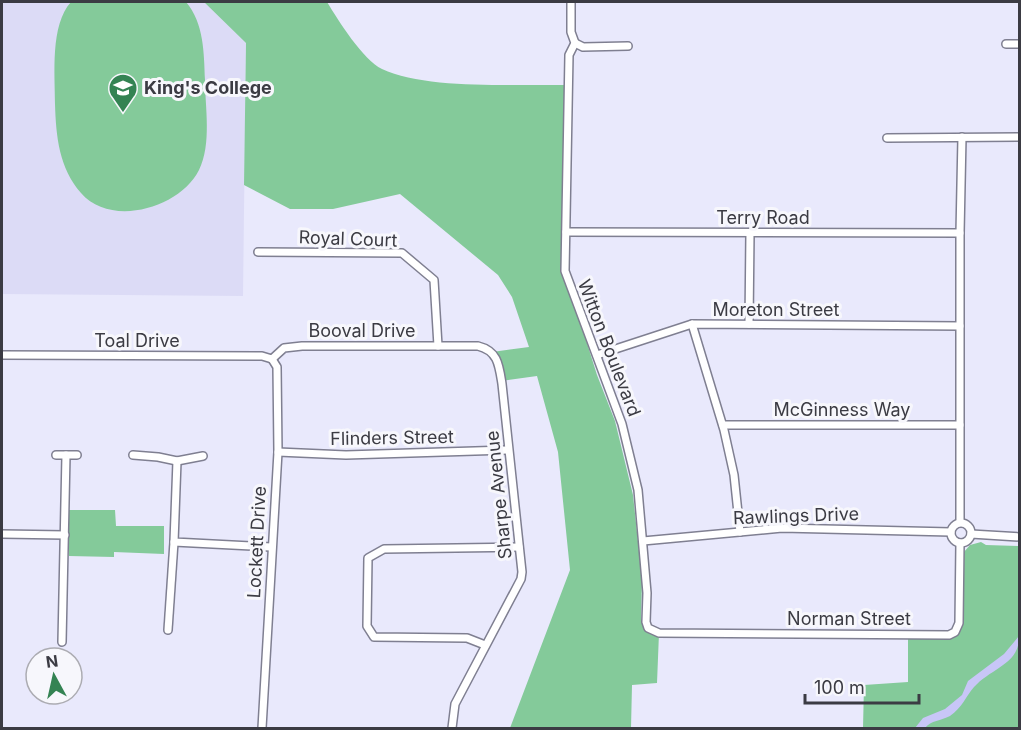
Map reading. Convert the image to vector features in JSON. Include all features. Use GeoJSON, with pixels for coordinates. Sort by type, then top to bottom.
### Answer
{"type":"FeatureCollection","features":[{"type":"Feature","properties":{"kind":"street","name":"Witton Boulevard"},"geometry":{"type":"LineString","coordinates":[[571,2],[571,33],[575,43],[569,55],[567,280],[622,424],[638,490],[647,593],[646,622],[652,632]]}},
{"type":"Feature","properties":{"kind":"street"},"geometry":{"type":"LineString","coordinates":[[575,43],[583,47],[628,46]]}},
{"type":"Feature","properties":{"kind":"street"},"geometry":{"type":"LineString","coordinates":[[1006,44],[1020,44]]}},
{"type":"Feature","properties":{"kind":"street"},"geometry":{"type":"LineString","coordinates":[[887,138],[1020,137]]}},
{"type":"Feature","properties":{"kind":"street"},"geometry":{"type":"LineString","coordinates":[[960,522],[962,138]]}},
{"type":"Feature","properties":{"kind":"street","name":"Terry Road"},"geometry":{"type":"LineString","coordinates":[[566,232],[960,233]]}},
{"type":"Feature","properties":{"kind":"street"},"geometry":{"type":"LineString","coordinates":[[749,324],[750,232]]}},
{"type":"Feature","properties":{"kind":"street","name":"Royal Court"},"geometry":{"type":"LineString","coordinates":[[258,252],[402,253],[419,264],[434,280],[438,346]]}},
{"type":"Feature","properties":{"kind":"street"},"geometry":{"type":"LineString","coordinates":[[692,324],[723,425],[734,475],[740,531]]}},
{"type":"Feature","properties":{"kind":"street","name":"Moreton Street"},"geometry":{"type":"LineString","coordinates":[[597,355],[692,324],[960,326]]}},
{"type":"Feature","properties":{"kind":"street","name":"Booval Drive"},"geometry":{"type":"LineString","coordinates":[[272,359],[284,348],[291,346],[458,345]]}},
{"type":"Feature","properties":{"kind":"street","name":"Sharpe Avenue"},"geometry":{"type":"LineString","coordinates":[[452,729],[455,704],[484,645],[521,579],[502,384],[496,358],[485,348],[458,345]]}},
{"type":"Feature","properties":{"kind":"street","name":"Toal Drive"},"geometry":{"type":"LineString","coordinates":[[2,355],[262,356],[272,359]]}},
{"type":"Feature","properties":{"kind":"street","name":"Lockett Drive"},"geometry":{"type":"LineString","coordinates":[[262,729],[278,452],[277,366],[272,359]]}},
{"type":"Feature","properties":{"kind":"street","name":"McGinness Way"},"geometry":{"type":"LineString","coordinates":[[723,425],[960,425]]}},
{"type":"Feature","properties":{"kind":"street","name":"Flinders Street"},"geometry":{"type":"LineString","coordinates":[[278,452],[346,455],[507,450]]}},
{"type":"Feature","properties":{"kind":"street"},"geometry":{"type":"LineString","coordinates":[[56,455],[77,455]]}},
{"type":"Feature","properties":{"kind":"street"},"geometry":{"type":"LineString","coordinates":[[62,642],[66,455]]}},
{"type":"Feature","properties":{"kind":"street"},"geometry":{"type":"LineString","coordinates":[[133,455],[177,461],[203,456]]}},
{"type":"Feature","properties":{"kind":"street"},"geometry":{"type":"LineString","coordinates":[[168,630],[177,461]]}},
{"type":"Feature","properties":{"kind":"street"},"geometry":{"type":"LineString","coordinates":[[960,522],[969,526],[971,534],[968,540],[960,543],[954,539],[951,532],[953,527],[960,522]]}},
{"type":"Feature","properties":{"kind":"street","name":"Rawlings Drive"},"geometry":{"type":"LineString","coordinates":[[643,541],[740,531],[818,527],[951,532]]}},
{"type":"Feature","properties":{"kind":"street"},"geometry":{"type":"LineString","coordinates":[[2,534],[65,535]]}},
{"type":"Feature","properties":{"kind":"street"},"geometry":{"type":"LineString","coordinates":[[971,534],[1020,537]]}},
{"type":"Feature","properties":{"kind":"street"},"geometry":{"type":"LineString","coordinates":[[174,542],[272,547]]}},
{"type":"Feature","properties":{"kind":"street","name":"Norman Street"},"geometry":{"type":"LineString","coordinates":[[652,632],[952,634],[959,624],[960,543]]}},
{"type":"Feature","properties":{"kind":"street"},"geometry":{"type":"LineString","coordinates":[[484,645],[467,638],[381,639],[374,637],[367,626],[368,558],[384,549],[519,547]]}},
{"type":"Feature","properties":{"kind":"shaded area","name":"King's College"},"geometry":{"type":"Polygon","coordinates":[[[2,2],[204,2],[246,43],[243,296],[2,294],[2,2]]]}},
{"type":"Feature","properties":{"kind":"green space"},"geometry":{"type":"Polygon","coordinates":[[[71,2],[186,2],[192,10],[202,39],[207,137],[203,160],[190,183],[177,195],[161,203],[144,209],[127,211],[109,210],[94,204],[81,193],[63,162],[56,128],[55,50],[60,23],[71,2]]]}},
{"type":"Feature","properties":{"kind":"green space"},"geometry":{"type":"Polygon","coordinates":[[[204,2],[327,2],[367,57],[382,69],[401,76],[447,83],[568,85],[566,276],[597,375],[615,421],[633,495],[642,579],[641,621],[659,633],[657,683],[632,685],[631,728],[510,728],[570,570],[558,452],[537,376],[501,381],[492,352],[529,347],[512,297],[498,275],[400,194],[333,209],[290,209],[244,185],[246,43],[204,2]]]}},
{"type":"Feature","properties":{"kind":"green space"},"geometry":{"type":"Polygon","coordinates":[[[69,510],[115,510],[116,526],[164,526],[164,554],[114,552],[114,557],[69,556],[69,510]]]}},
{"type":"Feature","properties":{"kind":"green space"},"geometry":{"type":"Polygon","coordinates":[[[981,542],[986,545],[1019,546],[1019,728],[863,728],[864,685],[908,682],[908,635],[955,632],[963,596],[964,552],[970,545],[981,542]]]}},
{"type":"Feature","properties":{"kind":"water"},"geometry":{"type":"Polygon","coordinates":[[[1019,636],[1015,653],[1010,659],[974,687],[954,713],[947,718],[930,723],[925,728],[915,728],[923,718],[945,709],[962,695],[968,681],[1004,654],[1019,636]]]}},
{"type":"Feature","properties":{"kind":"place","name":"King's College"},"geometry":{"type":"Point","coordinates":[123,114]}}]}
